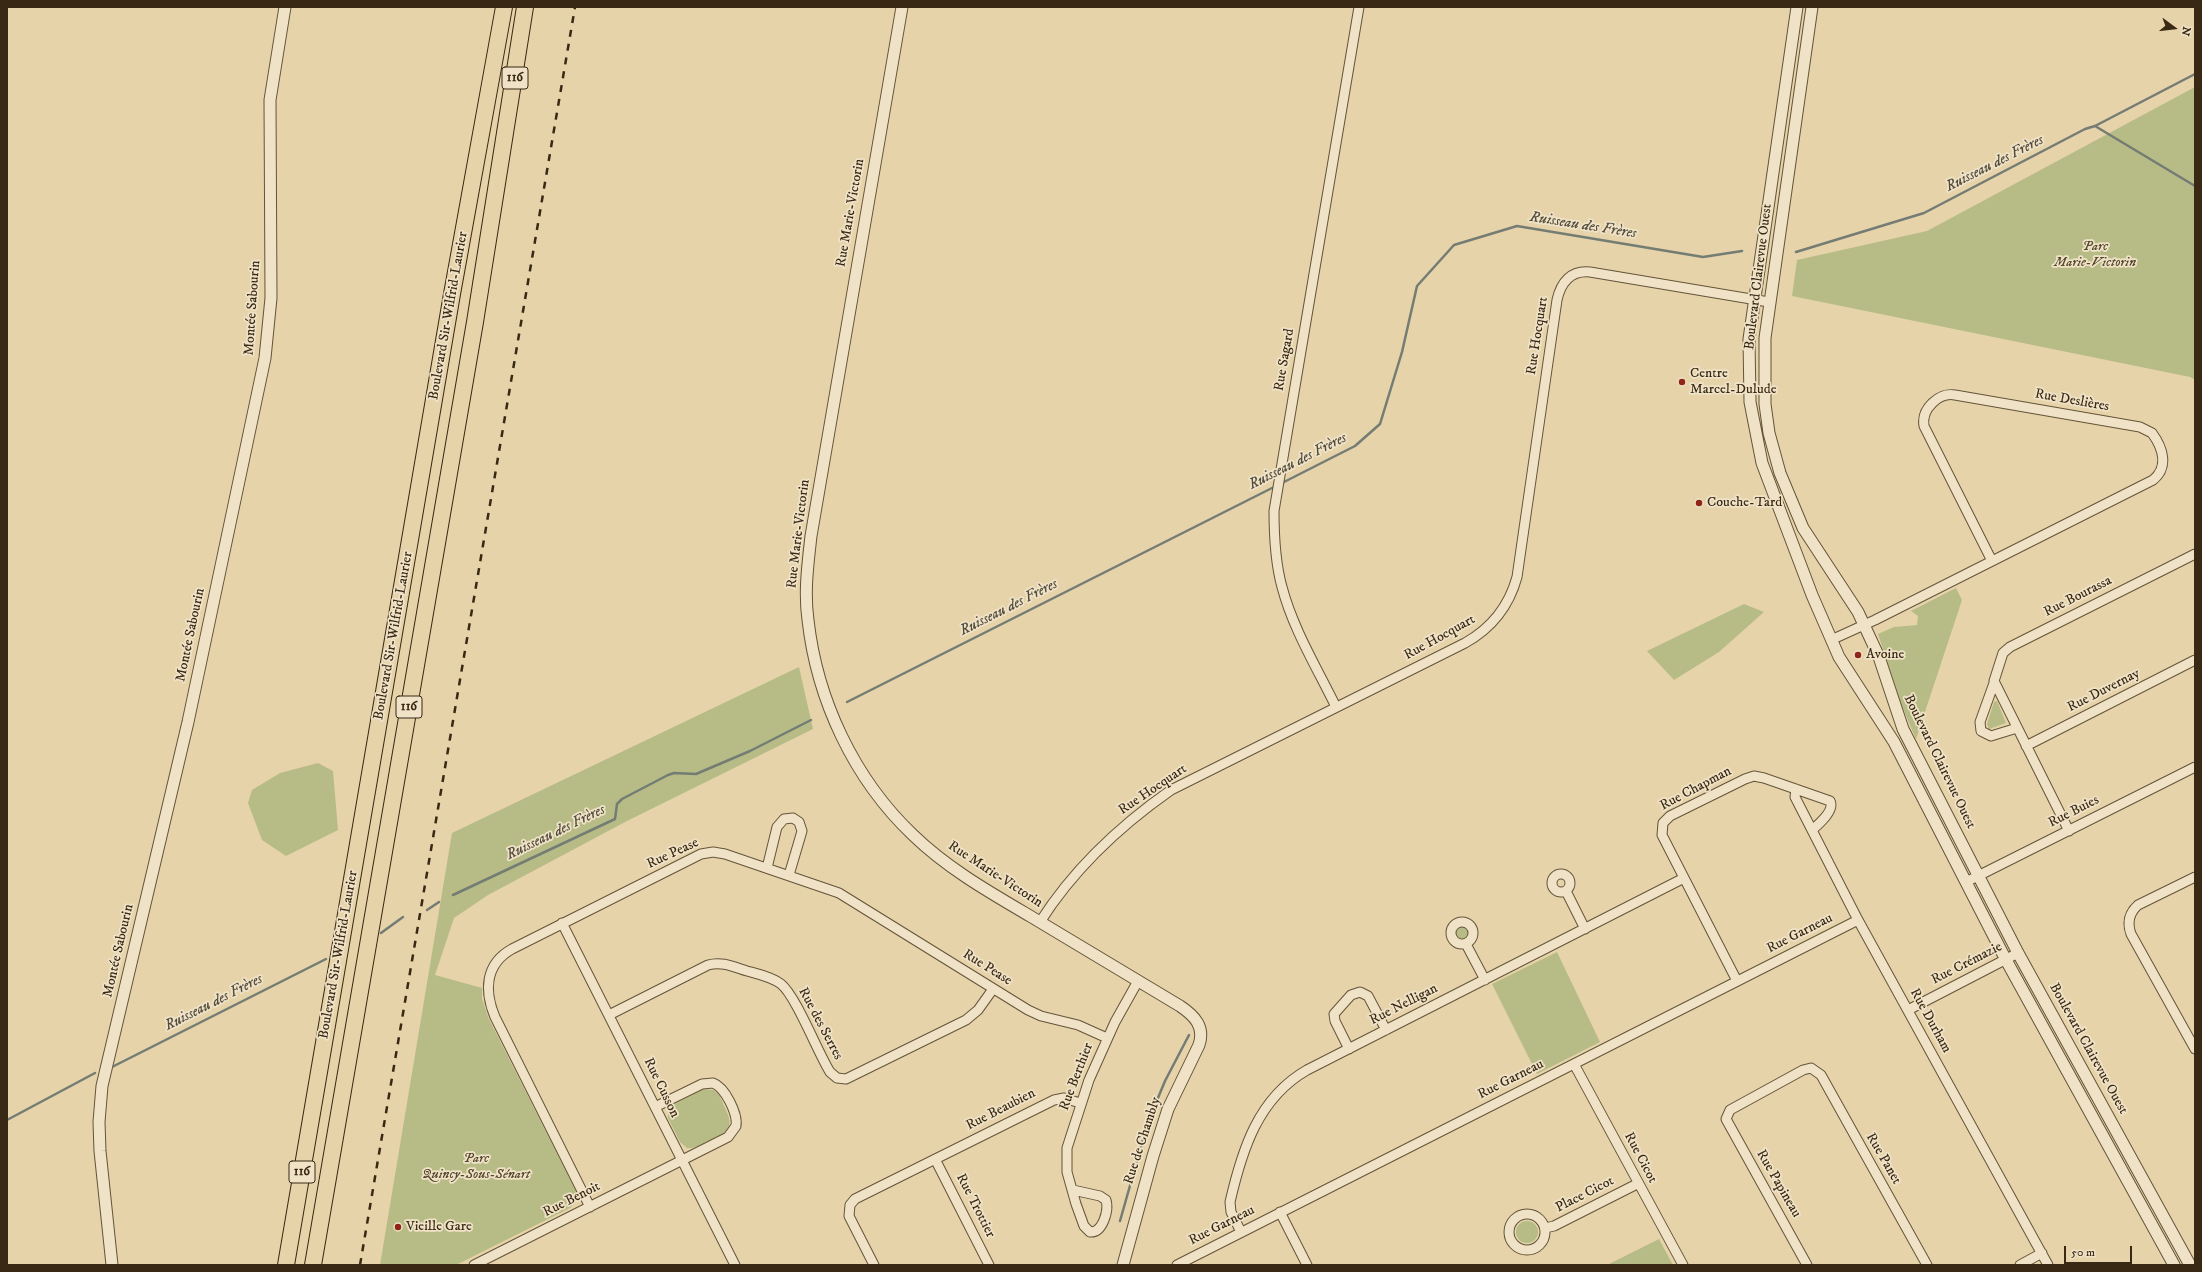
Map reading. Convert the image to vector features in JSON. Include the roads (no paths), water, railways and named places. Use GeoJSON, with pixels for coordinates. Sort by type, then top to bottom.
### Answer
{"type":"FeatureCollection","features":[{"type":"Feature","properties":{"kind":"highway","name":"Boulevard Sir-Wilfrid-Laurier"},"geometry":{"type":"LineString","coordinates":[[286,1265],[455,279],[504,7]]}},
{"type":"Feature","properties":{"kind":"highway","name":"Boulevard Sir-Wilfrid-Laurier"},"geometry":{"type":"LineString","coordinates":[[313,1265],[475,322],[525,7]]}},
{"type":"Feature","properties":{"kind":"street","name":"Montée Sabourin"},"geometry":{"type":"LineString","coordinates":[[112,1265],[100,1151],[99,1116],[102,1086],[188,722],[265,358],[271,298],[270,100],[285,7]]}},
{"type":"Feature","properties":{"kind":"street","name":"Rue Marie-Victorin"},"geometry":{"type":"LineString","coordinates":[[902,7],[811,536],[806,590],[808,625],[817,667],[833,716],[854,760],[882,800],[912,835],[948,864],[986,890],[1191,1014],[1201,1030]]}},
{"type":"Feature","properties":{"kind":"street","name":"Rue Sagard"},"geometry":{"type":"LineString","coordinates":[[1336,707],[1292,618],[1282,586],[1274,548],[1274,511],[1359,7]]}},
{"type":"Feature","properties":{"kind":"street","name":"Boulevard Clairevue Ouest"},"geometry":{"type":"LineString","coordinates":[[1797,7],[1749,339],[1748,378],[1752,413],[1762,463],[1779,513],[1831,640],[1850,676],[1887,730],[2006,960],[2174,1265]]}},
{"type":"Feature","properties":{"kind":"street","name":"Boulevard Clairevue Ouest"},"geometry":{"type":"LineString","coordinates":[[1812,7],[1765,338],[1764,390],[1769,433],[1777,463],[1789,497],[1803,528],[1845,589],[1865,625],[1879,657],[1903,729],[2018,953],[2190,1265]]}},
{"type":"Feature","properties":{"kind":"street"},"geometry":{"type":"LineString","coordinates":[[1777,141],[1792,143]]}},
{"type":"Feature","properties":{"kind":"street","name":"Rue Hocquart"},"geometry":{"type":"LineString","coordinates":[[1040,922],[1048,909],[1100,849],[1130,821],[1153,803],[1201,774],[1471,639],[1489,626],[1506,604],[1517,576],[1557,300],[1561,286],[1566,280],[1579,273],[1590,272],[1769,302]]}},
{"type":"Feature","properties":{"kind":"street","name":"Rue Deslières"},"geometry":{"type":"LineString","coordinates":[[1831,640],[1865,625],[2153,480],[2161,472],[2164,463],[2162,454],[2152,433],[2143,428],[1955,395],[1946,394],[1938,398],[1926,413],[1924,426],[1992,561]]}},
{"type":"Feature","properties":{"kind":"street"},"geometry":{"type":"LineString","coordinates":[[1762,463],[1777,463]]}},
{"type":"Feature","properties":{"kind":"street","name":"Rue Bourassa"},"geometry":{"type":"LineString","coordinates":[[2017,728],[1991,736],[1981,731],[1980,722],[2002,656],[2006,649],[2195,554]]}},
{"type":"Feature","properties":{"kind":"street","name":"Rue Duvernay"},"geometry":{"type":"LineString","coordinates":[[2026,746],[2195,660]]}},
{"type":"Feature","properties":{"kind":"street"},"geometry":{"type":"LineString","coordinates":[[1994,683],[2069,831]]}},
{"type":"Feature","properties":{"kind":"street","name":"Rue Buies"},"geometry":{"type":"LineString","coordinates":[[1966,882],[2195,767]]}},
{"type":"Feature","properties":{"kind":"street","name":"Rue Chapman"},"geometry":{"type":"LineString","coordinates":[[1737,981],[1662,833],[1662,825],[1666,819],[1751,777],[1764,778],[1796,788],[1826,798],[1831,802],[1830,808],[1819,824],[1812,830]]}},
{"type":"Feature","properties":{"kind":"street","name":"Rue Durham"},"geometry":{"type":"LineString","coordinates":[[1796,788],[1795,797],[1858,920],[2048,1265]]}},
{"type":"Feature","properties":{"kind":"street"},"geometry":{"type":"LineString","coordinates":[[767,868],[777,827],[784,819],[793,818],[800,822],[802,831],[789,875]]}},
{"type":"Feature","properties":{"kind":"street","name":"Rue Pease"},"geometry":{"type":"LineString","coordinates":[[590,1206],[495,1017],[487,993],[492,969],[503,954],[562,923],[705,853],[721,853],[839,893],[1036,1014],[1067,1022],[1107,1038]]}},
{"type":"Feature","properties":{"kind":"street"},"geometry":{"type":"LineString","coordinates":[[2195,877],[2138,905],[2130,915],[2129,925],[2131,934],[2195,1049]]}},
{"type":"Feature","properties":{"kind":"street","name":"Rue Nelligan"},"geometry":{"type":"LineString","coordinates":[[1241,1232],[1231,1212],[1230,1202],[1247,1141],[1260,1115],[1278,1092],[1294,1077],[1684,878]]}},
{"type":"Feature","properties":{"kind":"street"},"geometry":{"type":"LineString","coordinates":[[1566,891],[1585,929]]}},
{"type":"Feature","properties":{"kind":"street","name":"Rue Garneau"},"geometry":{"type":"LineString","coordinates":[[1176,1265],[1858,920]]}},
{"type":"Feature","properties":{"kind":"street","name":"Rue Cusson"},"geometry":{"type":"LineString","coordinates":[[562,923],[735,1265]]}},
{"type":"Feature","properties":{"kind":"street"},"geometry":{"type":"LineString","coordinates":[[1466,944],[1485,980]]}},
{"type":"Feature","properties":{"kind":"street","name":"Rue Crémazie"},"geometry":{"type":"LineString","coordinates":[[1908,1010],[2018,953]]}},
{"type":"Feature","properties":{"kind":"street","name":"Rue des Serres"},"geometry":{"type":"LineString","coordinates":[[609,1015],[705,967],[712,964],[724,964],[771,979],[784,986],[791,996],[830,1072],[837,1078],[846,1079],[966,1020],[978,1010],[994,989]]}},
{"type":"Feature","properties":{"kind":"street","name":"Rue Berthier"},"geometry":{"type":"LineString","coordinates":[[1073,1190],[1100,1196],[1106,1200],[1107,1206],[1101,1227],[1098,1231],[1090,1232],[1085,1228],[1076,1204],[1067,1172],[1066,1154],[1080,1103],[1107,1038],[1138,981]]}},
{"type":"Feature","properties":{"kind":"street"},"geometry":{"type":"LineString","coordinates":[[1349,1048],[1335,1021],[1334,1014],[1337,1008],[1355,992],[1362,992],[1368,996],[1386,1030]]}},
{"type":"Feature","properties":{"kind":"street","name":"Rue de Chambly"},"geometry":{"type":"LineString","coordinates":[[1125,1265],[1158,1137],[1173,1098],[1199,1046],[1201,1030]]}},
{"type":"Feature","properties":{"kind":"street","name":"Rue Cicot"},"geometry":{"type":"LineString","coordinates":[[1574,1064],[1637,1184],[1683,1265]]}},
{"type":"Feature","properties":{"kind":"street","name":"Rue Papineau"},"geometry":{"type":"LineString","coordinates":[[1808,1265],[1728,1124],[1727,1115],[1730,1110],[1803,1070],[1813,1069]]}},
{"type":"Feature","properties":{"kind":"street","name":"Rue Panet"},"geometry":{"type":"LineString","coordinates":[[1813,1069],[1821,1075],[1927,1265]]}},
{"type":"Feature","properties":{"kind":"street","name":"Rue Benoit"},"geometry":{"type":"LineString","coordinates":[[474,1265],[728,1137],[734,1131],[736,1118],[723,1091],[716,1084],[705,1083],[655,1107]]}},
{"type":"Feature","properties":{"kind":"street","name":"Rue Beaubien"},"geometry":{"type":"LineString","coordinates":[[874,1265],[850,1218],[849,1210],[851,1203],[857,1198],[1054,1100],[1064,1098],[1080,1103]]}},
{"type":"Feature","properties":{"kind":"street","name":"Rue Trottier"},"geometry":{"type":"LineString","coordinates":[[935,1159],[989,1265]]}},
{"type":"Feature","properties":{"kind":"street","name":"Place Cicot"},"geometry":{"type":"LineString","coordinates":[[1545,1228],[1554,1226],[1637,1184]]}},
{"type":"Feature","properties":{"kind":"street"},"geometry":{"type":"LineString","coordinates":[[1280,1212],[1307,1265]]}},
{"type":"Feature","properties":{"kind":"street","name":"Place Cicot"},"geometry":{"type":"LineString","coordinates":[[1526,1214],[1538,1217],[1545,1228],[1544,1239],[1541,1244],[1531,1250],[1518,1249],[1510,1240],[1510,1228],[1512,1222],[1521,1215],[1526,1214]]}},
{"type":"Feature","properties":{"kind":"street"},"geometry":{"type":"LineString","coordinates":[[2020,1265],[2042,1253]]}},
{"type":"Feature","properties":{"kind":"waterway","name":"Ruisseau des Frères"},"geometry":{"type":"LineString","coordinates":[[1796,252],[1924,213],[2085,129],[2095,126],[2195,74]]}},
{"type":"Feature","properties":{"kind":"waterway"},"geometry":{"type":"LineString","coordinates":[[2095,126],[2195,186]]}},
{"type":"Feature","properties":{"kind":"waterway","name":"Ruisseau des Frères"},"geometry":{"type":"LineString","coordinates":[[1282,483],[1355,446],[1380,424],[1402,352],[1417,286],[1454,245],[1517,226],[1703,257],[1742,251]]}},
{"type":"Feature","properties":{"kind":"waterway","name":"Ruisseau des Frères"},"geometry":{"type":"LineString","coordinates":[[847,702],[1276,486]]}},
{"type":"Feature","properties":{"kind":"waterway","name":"Ruisseau des Frères"},"geometry":{"type":"LineString","coordinates":[[453,895],[615,819],[617,804],[622,799],[668,775],[674,773],[696,774],[750,751],[811,720]]}},
{"type":"Feature","properties":{"kind":"waterway","name":"Ruisseau des Frères"},"geometry":{"type":"LineString","coordinates":[[427,910],[439,902]]}},
{"type":"Feature","properties":{"kind":"waterway","name":"Ruisseau des Frères"},"geometry":{"type":"LineString","coordinates":[[381,933],[403,917]]}},
{"type":"Feature","properties":{"kind":"waterway","name":"Ruisseau des Frères"},"geometry":{"type":"LineString","coordinates":[[112,1067],[326,959]]}},
{"type":"Feature","properties":{"kind":"waterway"},"geometry":{"type":"LineString","coordinates":[[1120,1221],[1148,1122],[1165,1081],[1189,1035]]}},
{"type":"Feature","properties":{"kind":"waterway","name":"Ruisseau des Frères"},"geometry":{"type":"LineString","coordinates":[[7,1120],[95,1073]]}},
{"type":"Feature","properties":{"kind":"railway"},"geometry":{"type":"LineString","coordinates":[[360,1265],[575,7]]}},
{"type":"Feature","properties":{"kind":"place","name":"Centre Marcel-Dulude"},"geometry":{"type":"Point","coordinates":[1682,382]}},
{"type":"Feature","properties":{"kind":"place","name":"Couche-Tard"},"geometry":{"type":"Point","coordinates":[1699,503]}},
{"type":"Feature","properties":{"kind":"place","name":"Avoine"},"geometry":{"type":"Point","coordinates":[1858,655]}},
{"type":"Feature","properties":{"kind":"place","name":"Vieille Gare"},"geometry":{"type":"Point","coordinates":[398,1227]}},
{"type":"Feature","properties":{"kind":"park label","name":"Parc Marie-Victorin"},"geometry":{"type":"Point","coordinates":[2095,256]}},
{"type":"Feature","properties":{"kind":"park label","name":"Parc Quincy-Sous-Sénart"},"geometry":{"type":"Point","coordinates":[476,1168]}}]}
